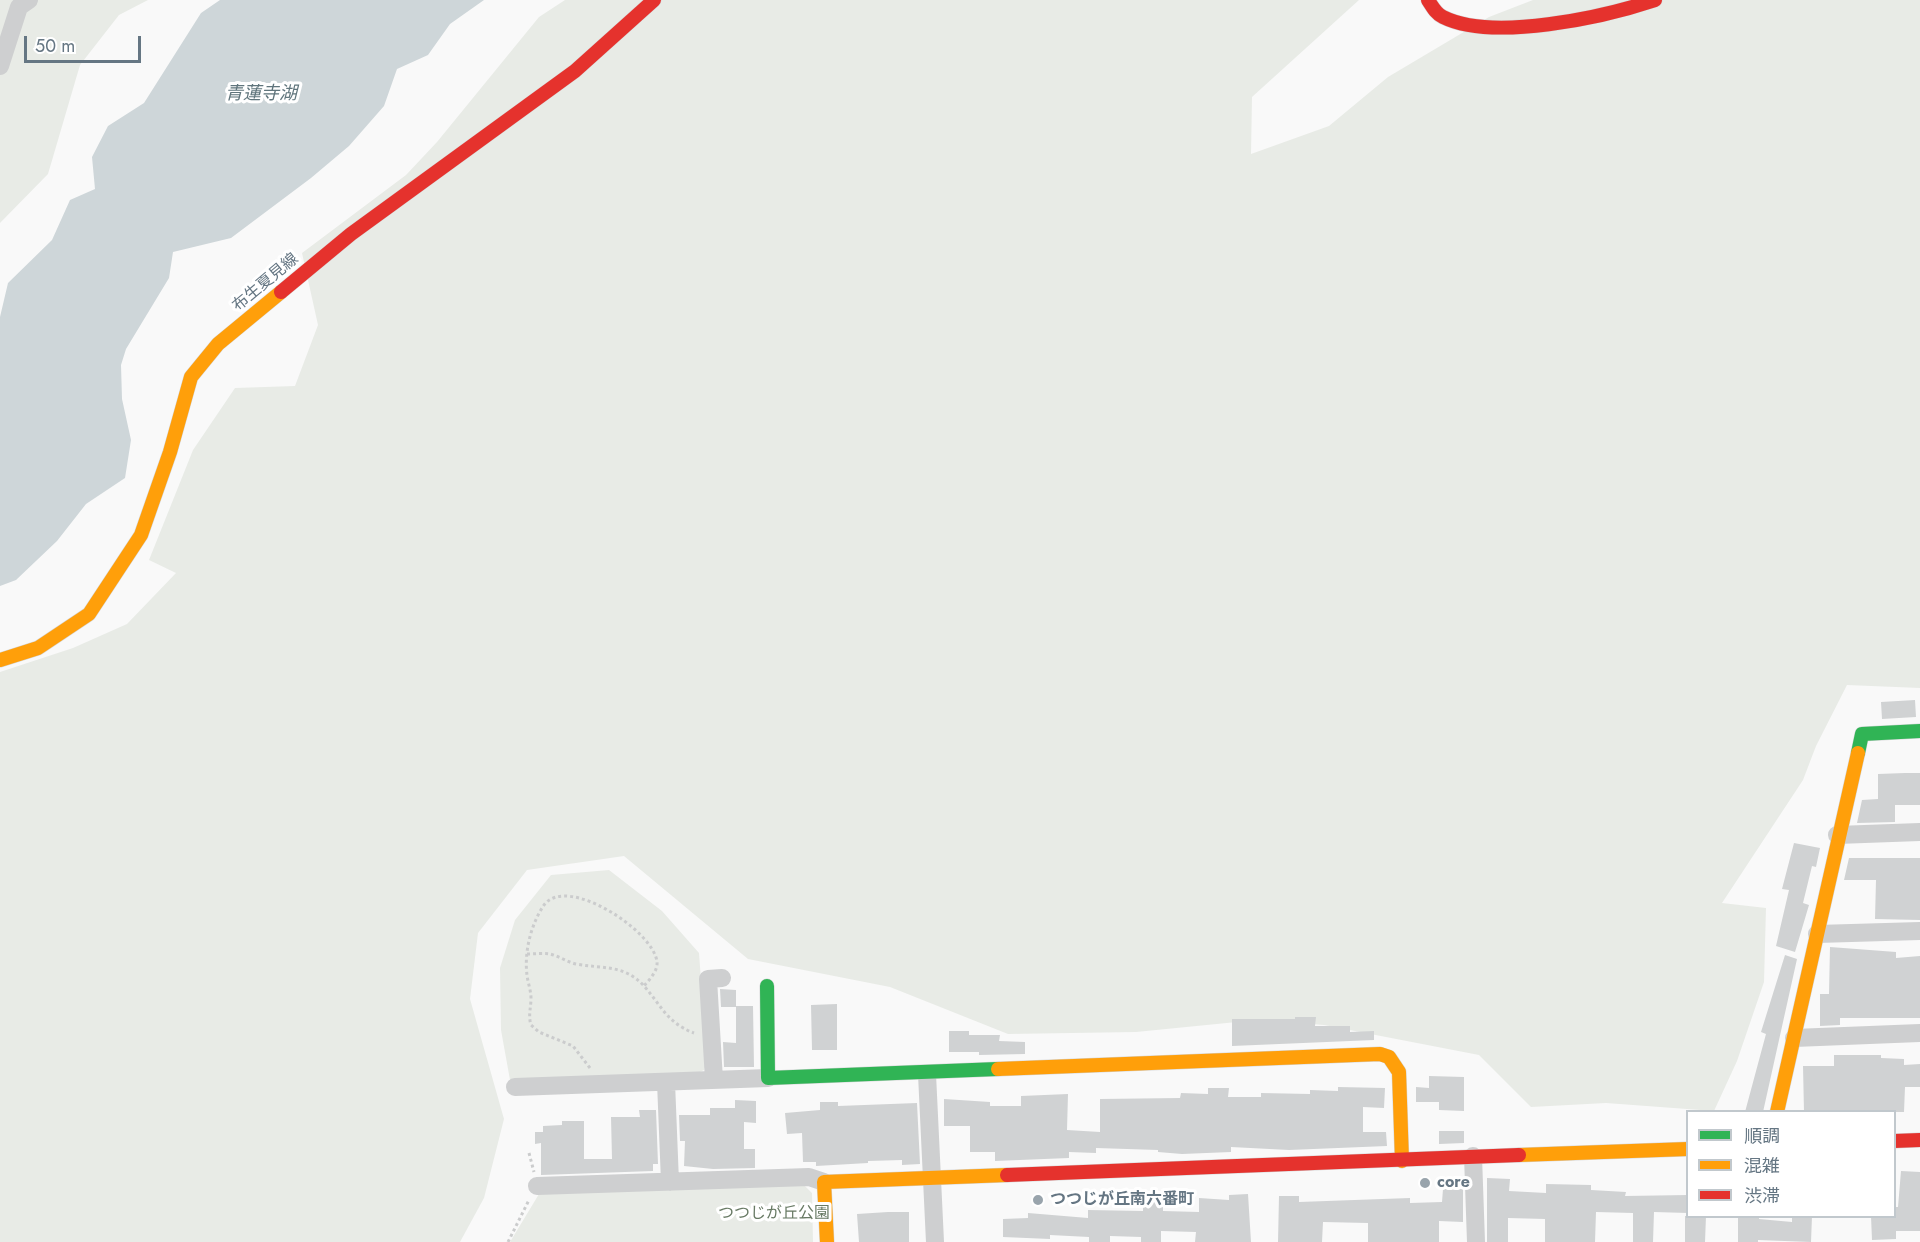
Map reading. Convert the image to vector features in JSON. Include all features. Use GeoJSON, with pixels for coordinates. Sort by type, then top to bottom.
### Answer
{"type":"FeatureCollection","features":[{"type":"Feature","properties":{"kind":"street"},"geometry":{"type":"LineString","coordinates":[[0,66],[19,7],[29,0]]}},
{"type":"Feature","properties":{"kind":"street","name":"布生夏見線"},"geometry":{"type":"LineString","coordinates":[[0,660],[38,648],[89,614],[141,535],[170,452],[191,377],[218,344],[351,234],[575,71],[654,0]]}},
{"type":"Feature","properties":{"kind":"street"},"geometry":{"type":"LineString","coordinates":[[1428,0],[1442,17],[1474,26],[1601,17],[1655,0]]}},
{"type":"Feature","properties":{"kind":"street"},"geometry":{"type":"LineString","coordinates":[[1777,1110],[1837,835],[1862,734],[1920,731]]}},
{"type":"Feature","properties":{"kind":"street"},"geometry":{"type":"LineString","coordinates":[[1837,835],[1920,832]]}},
{"type":"Feature","properties":{"kind":"street"},"geometry":{"type":"LineString","coordinates":[[1817,934],[1920,931]]}},
{"type":"Feature","properties":{"kind":"street"},"geometry":{"type":"LineString","coordinates":[[714,1080],[708,979],[722,978]]}},
{"type":"Feature","properties":{"kind":"street"},"geometry":{"type":"LineString","coordinates":[[767,986],[768,1078]]}},
{"type":"Feature","properties":{"kind":"street"},"geometry":{"type":"LineString","coordinates":[[1794,1038],[1920,1033]]}},
{"type":"Feature","properties":{"kind":"street"},"geometry":{"type":"LineString","coordinates":[[515,1087],[927,1074],[1380,1054],[1389,1057],[1399,1072],[1402,1161]]}},
{"type":"Feature","properties":{"kind":"street"},"geometry":{"type":"LineString","coordinates":[[927,1074],[935,1242]]}},
{"type":"Feature","properties":{"kind":"street"},"geometry":{"type":"LineString","coordinates":[[666,1082],[670,1182]]}},
{"type":"Feature","properties":{"kind":"street"},"geometry":{"type":"LineString","coordinates":[[1896,1142],[1920,1140]]}},
{"type":"Feature","properties":{"kind":"street"},"geometry":{"type":"LineString","coordinates":[[537,1186],[809,1177],[824,1182],[932,1179],[1686,1149]]}},
{"type":"Feature","properties":{"kind":"street"},"geometry":{"type":"LineString","coordinates":[[1473,1156],[1476,1242]]}},
{"type":"Feature","properties":{"kind":"street"},"geometry":{"type":"LineString","coordinates":[[824,1182],[826,1242]]}},
{"type":"Feature","properties":{"kind":"path"},"geometry":{"type":"LineString","coordinates":[[600,1085],[573,1046],[533,1029],[529,1015],[531,998],[528,941],[543,907],[558,897],[570,897],[609,911],[641,934],[657,962],[654,972],[644,986]]}},
{"type":"Feature","properties":{"kind":"path"},"geometry":{"type":"LineString","coordinates":[[527,954],[552,954],[576,964],[612,967],[644,986],[663,1011],[687,1030],[711,1032]]}},
{"type":"Feature","properties":{"kind":"green space"},"geometry":{"type":"Polygon","coordinates":[[[0,0],[148,0],[119,15],[80,65],[48,174],[0,223],[0,0]]]}},
{"type":"Feature","properties":{"kind":"green space"},"geometry":{"type":"Polygon","coordinates":[[[565,0],[1359,0],[1252,97],[1251,154],[1329,126],[1388,77],[1489,17],[1533,0],[1920,0],[1920,688],[1847,685],[1816,746],[1803,780],[1722,903],[1766,908],[1764,982],[1737,1061],[1714,1110],[1606,1103],[1531,1107],[1479,1055],[1324,1025],[1257,1020],[1136,1032],[1008,1034],[890,987],[748,959],[624,856],[527,870],[478,933],[470,999],[504,1119],[484,1198],[460,1242],[0,1242],[0,672],[73,648],[127,624],[176,573],[149,560],[193,450],[235,388],[295,386],[318,325],[302,253],[406,175],[437,142],[539,17],[565,0]]]}},
{"type":"Feature","properties":{"kind":"green space"},"geometry":{"type":"Polygon","coordinates":[[[609,870],[662,911],[699,953],[707,1063],[704,1070],[696,1074],[510,1080],[501,1030],[500,968],[515,920],[551,875],[609,870]]]}},
{"type":"Feature","properties":{"kind":"green space","name":"つつじが丘公園"},"geometry":{"type":"Polygon","coordinates":[[[803,1184],[812,1193],[813,1242],[510,1242],[539,1194],[803,1184]]]}},
{"type":"Feature","properties":{"kind":"water","name":"青蓮寺湖"},"geometry":{"type":"Polygon","coordinates":[[[220,0],[484,0],[450,24],[428,55],[397,69],[384,106],[349,146],[311,178],[231,238],[173,252],[169,278],[126,349],[121,365],[122,399],[131,440],[125,478],[86,504],[57,541],[16,580],[0,586],[0,317],[8,283],[52,240],[70,200],[95,189],[92,157],[108,126],[144,103],[201,13],[220,0]]]}},
{"type":"Feature","properties":{"kind":"building"},"geometry":{"type":"Polygon","coordinates":[[[1915,700],[1916,717],[1882,719],[1881,702],[1915,700]]]}},
{"type":"Feature","properties":{"kind":"building"},"geometry":{"type":"Polygon","coordinates":[[[1920,773],[1920,805],[1895,805],[1895,822],[1857,823],[1862,800],[1878,799],[1878,774],[1920,773]]]}},
{"type":"Feature","properties":{"kind":"building"},"geometry":{"type":"Polygon","coordinates":[[[1794,843],[1820,848],[1816,867],[1812,866],[1803,903],[1809,905],[1795,952],[1776,946],[1789,890],[1782,889],[1794,843]]]}},
{"type":"Feature","properties":{"kind":"building"},"geometry":{"type":"Polygon","coordinates":[[[1849,858],[1920,858],[1920,920],[1875,919],[1876,880],[1844,880],[1849,858]]]}},
{"type":"Feature","properties":{"kind":"building"},"geometry":{"type":"Polygon","coordinates":[[[1830,947],[1896,952],[1896,958],[1920,956],[1920,1018],[1840,1018],[1840,1025],[1820,1026],[1820,994],[1829,994],[1830,947]]]}},
{"type":"Feature","properties":{"kind":"building"},"geometry":{"type":"Polygon","coordinates":[[[1785,955],[1797,959],[1763,1110],[1746,1110],[1766,1034],[1761,1032],[1785,955]]]}},
{"type":"Feature","properties":{"kind":"building"},"geometry":{"type":"Polygon","coordinates":[[[720,989],[736,990],[736,1007],[721,1007],[720,989]]]}},
{"type":"Feature","properties":{"kind":"building"},"geometry":{"type":"Polygon","coordinates":[[[837,1004],[837,1050],[812,1050],[811,1005],[837,1004]]]}},
{"type":"Feature","properties":{"kind":"building"},"geometry":{"type":"Polygon","coordinates":[[[736,1006],[753,1006],[754,1067],[724,1067],[723,1042],[736,1043],[736,1006]]]}},
{"type":"Feature","properties":{"kind":"building"},"geometry":{"type":"Polygon","coordinates":[[[1295,1017],[1316,1017],[1315,1026],[1350,1026],[1350,1032],[1374,1031],[1374,1040],[1232,1046],[1232,1019],[1295,1019],[1295,1017]]]}},
{"type":"Feature","properties":{"kind":"building"},"geometry":{"type":"Polygon","coordinates":[[[949,1031],[969,1031],[969,1035],[1000,1035],[999,1041],[1025,1042],[1025,1054],[979,1055],[979,1052],[949,1052],[949,1031]]]}},
{"type":"Feature","properties":{"kind":"building"},"geometry":{"type":"Polygon","coordinates":[[[1834,1055],[1881,1055],[1881,1058],[1904,1059],[1904,1065],[1920,1064],[1920,1087],[1905,1087],[1904,1112],[1896,1112],[1896,1110],[1804,1110],[1803,1066],[1834,1066],[1834,1055]]]}},
{"type":"Feature","properties":{"kind":"building"},"geometry":{"type":"Polygon","coordinates":[[[1429,1076],[1464,1077],[1464,1111],[1439,1110],[1439,1102],[1416,1102],[1416,1087],[1429,1088],[1429,1076]]]}},
{"type":"Feature","properties":{"kind":"building"},"geometry":{"type":"Polygon","coordinates":[[[1338,1087],[1385,1088],[1384,1108],[1363,1107],[1363,1132],[1386,1132],[1387,1146],[1289,1150],[1231,1147],[1231,1152],[1182,1154],[1158,1152],[1158,1150],[1096,1148],[1096,1153],[1069,1152],[1069,1158],[995,1161],[995,1152],[970,1152],[970,1126],[944,1126],[944,1099],[990,1102],[990,1106],[1021,1106],[1021,1096],[1068,1094],[1067,1130],[1100,1132],[1100,1099],[1180,1098],[1181,1093],[1208,1094],[1208,1088],[1229,1088],[1228,1097],[1261,1097],[1261,1093],[1310,1094],[1310,1090],[1338,1091],[1338,1087]]]}},
{"type":"Feature","properties":{"kind":"building"},"geometry":{"type":"Polygon","coordinates":[[[735,1100],[756,1101],[756,1123],[744,1122],[744,1149],[755,1149],[755,1168],[713,1169],[684,1166],[685,1141],[680,1141],[679,1115],[710,1115],[710,1108],[735,1108],[735,1100]]]}},
{"type":"Feature","properties":{"kind":"building"},"geometry":{"type":"Polygon","coordinates":[[[820,1102],[838,1102],[838,1106],[917,1103],[920,1164],[902,1165],[902,1160],[816,1166],[816,1162],[803,1162],[802,1133],[787,1134],[785,1113],[820,1110],[820,1102]]]}},
{"type":"Feature","properties":{"kind":"building"},"geometry":{"type":"Polygon","coordinates":[[[639,1110],[656,1110],[658,1164],[653,1164],[653,1171],[541,1175],[541,1143],[535,1144],[535,1132],[543,1132],[543,1126],[562,1125],[562,1121],[584,1121],[584,1159],[612,1159],[611,1117],[640,1117],[639,1110]]]}},
{"type":"Feature","properties":{"kind":"building"},"geometry":{"type":"Polygon","coordinates":[[[1439,1131],[1464,1131],[1464,1143],[1439,1144],[1439,1131]]]}},
{"type":"Feature","properties":{"kind":"building"},"geometry":{"type":"Polygon","coordinates":[[[1901,1171],[1920,1172],[1920,1231],[1896,1231],[1896,1239],[1872,1240],[1871,1218],[1896,1218],[1896,1207],[1898,1207],[1901,1171]]]}},
{"type":"Feature","properties":{"kind":"building"},"geometry":{"type":"Polygon","coordinates":[[[1487,1178],[1510,1179],[1509,1191],[1546,1193],[1546,1184],[1591,1185],[1591,1190],[1626,1192],[1625,1196],[1686,1195],[1686,1213],[1654,1212],[1653,1242],[1633,1242],[1633,1213],[1596,1212],[1595,1242],[1545,1242],[1545,1219],[1508,1218],[1508,1242],[1487,1242],[1487,1178]]]}},
{"type":"Feature","properties":{"kind":"building"},"geometry":{"type":"Polygon","coordinates":[[[1443,1189],[1463,1189],[1463,1222],[1439,1221],[1439,1242],[1368,1242],[1368,1223],[1323,1222],[1322,1242],[1278,1242],[1279,1196],[1299,1196],[1299,1202],[1410,1198],[1410,1203],[1442,1202],[1443,1189]]]}},
{"type":"Feature","properties":{"kind":"building"},"geometry":{"type":"Polygon","coordinates":[[[1248,1194],[1251,1242],[1195,1242],[1196,1232],[1161,1231],[1161,1242],[1141,1242],[1141,1237],[1110,1236],[1110,1242],[1089,1242],[1089,1237],[1050,1235],[1050,1239],[1003,1237],[1003,1219],[1028,1218],[1028,1213],[1088,1218],[1088,1210],[1143,1211],[1143,1198],[1163,1198],[1163,1211],[1199,1212],[1199,1198],[1229,1200],[1229,1195],[1248,1194]]]}},
{"type":"Feature","properties":{"kind":"building"},"geometry":{"type":"Polygon","coordinates":[[[909,1212],[909,1242],[859,1242],[857,1214],[909,1212]]]}},
{"type":"Feature","properties":{"kind":"building"},"geometry":{"type":"Polygon","coordinates":[[[1685,1216],[1686,1218],[1706,1218],[1705,1242],[1685,1242],[1685,1216]]]}},
{"type":"Feature","properties":{"kind":"building"},"geometry":{"type":"Polygon","coordinates":[[[1738,1218],[1792,1222],[1792,1218],[1812,1218],[1811,1242],[1758,1240],[1758,1242],[1738,1242],[1738,1218]]]}},
{"type":"Feature","properties":{"kind":"traffic: fast"},"geometry":{"type":"LineString","coordinates":[[1858,753],[1862,734],[1920,731]]}},
{"type":"Feature","properties":{"kind":"traffic: fast"},"geometry":{"type":"LineString","coordinates":[[767,986],[768,1078],[998,1069]]}},
{"type":"Feature","properties":{"kind":"traffic: slow"},"geometry":{"type":"LineString","coordinates":[[0,660],[38,648],[89,614],[141,535],[170,452],[191,377],[218,344],[281,292]]}},
{"type":"Feature","properties":{"kind":"traffic: slow"},"geometry":{"type":"LineString","coordinates":[[1777,1110],[1858,753]]}},
{"type":"Feature","properties":{"kind":"traffic: slow"},"geometry":{"type":"LineString","coordinates":[[998,1069],[1380,1054],[1389,1057],[1399,1072],[1402,1161]]}},
{"type":"Feature","properties":{"kind":"traffic: slow"},"geometry":{"type":"LineString","coordinates":[[1519,1155],[1686,1149]]}},
{"type":"Feature","properties":{"kind":"traffic: slow"},"geometry":{"type":"LineString","coordinates":[[827,1242],[824,1182],[1007,1175]]}},
{"type":"Feature","properties":{"kind":"traffic: jam"},"geometry":{"type":"LineString","coordinates":[[281,292],[351,234],[575,71],[654,0]]}},
{"type":"Feature","properties":{"kind":"traffic: jam"},"geometry":{"type":"LineString","coordinates":[[1428,0],[1436,12],[1443,17],[1464,24],[1490,27],[1549,24],[1607,13],[1655,0]]}},
{"type":"Feature","properties":{"kind":"traffic: jam"},"geometry":{"type":"LineString","coordinates":[[1896,1141],[1920,1140]]}},
{"type":"Feature","properties":{"kind":"traffic: jam"},"geometry":{"type":"LineString","coordinates":[[1007,1175],[1519,1155]]}},
{"type":"Feature","properties":{"kind":"place","name":"core"},"geometry":{"type":"Point","coordinates":[1425,1183]}},
{"type":"Feature","properties":{"kind":"place","name":"つつじが丘南六番町"},"geometry":{"type":"Point","coordinates":[1038,1200]}}]}
